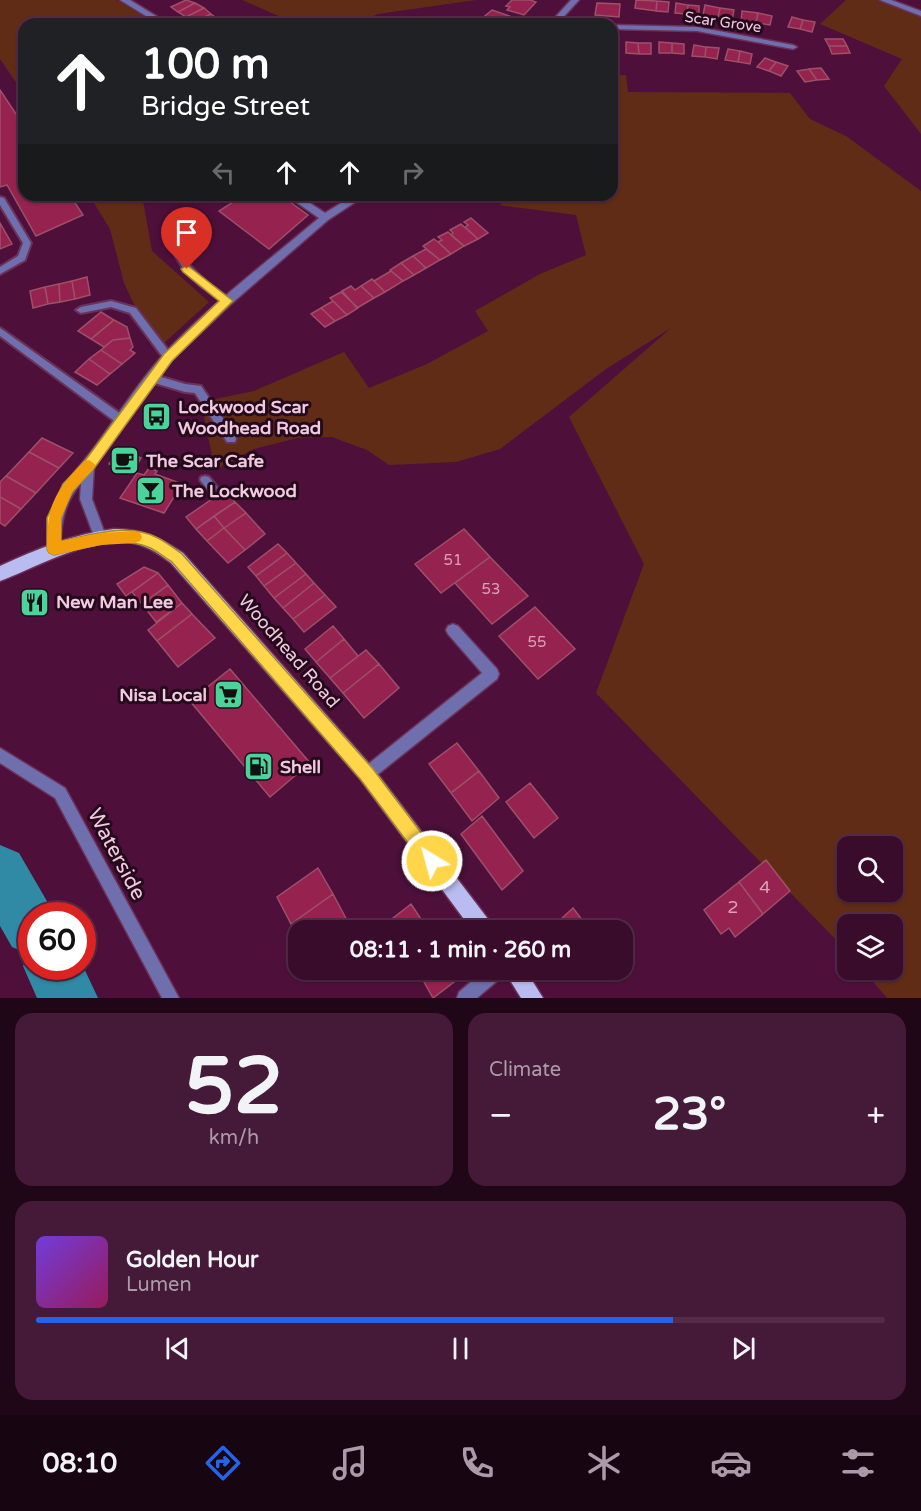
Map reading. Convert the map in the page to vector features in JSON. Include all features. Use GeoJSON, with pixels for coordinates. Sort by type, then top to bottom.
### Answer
{"type":"FeatureCollection","features":[{"type":"Feature","properties":{"kind":"main road","name":"Woodhead Road"},"geometry":{"type":"LineString","coordinates":[[0,574],[54,549],[101,539],[131,536],[152,542],[177,558],[367,774],[476,920]]}},
{"type":"Feature","properties":{"kind":"main road"},"geometry":{"type":"LineString","coordinates":[[521,980],[533,998]]}},
{"type":"Feature","properties":{"kind":"street"},"geometry":{"type":"LineString","coordinates":[[124,0],[155,18]]}},
{"type":"Feature","properties":{"kind":"street"},"geometry":{"type":"LineString","coordinates":[[558,18],[575,0]]}},
{"type":"Feature","properties":{"kind":"street"},"geometry":{"type":"LineString","coordinates":[[884,0],[921,14]]}},
{"type":"Feature","properties":{"kind":"street","name":"Scar Grove"},"geometry":{"type":"LineString","coordinates":[[618,27],[697,29],[793,47]]}},
{"type":"Feature","properties":{"kind":"street"},"geometry":{"type":"LineString","coordinates":[[300,201],[325,218]]}},
{"type":"Feature","properties":{"kind":"street"},"geometry":{"type":"LineString","coordinates":[[54,549],[54,518],[67,488],[88,466],[168,357],[227,301],[325,218],[352,201]]}},
{"type":"Feature","properties":{"kind":"street"},"geometry":{"type":"LineString","coordinates":[[88,466],[86,499],[101,539]]}},
{"type":"Feature","properties":{"kind":"street"},"geometry":{"type":"LineString","coordinates":[[367,774],[492,674],[453,630]]}},
{"type":"Feature","properties":{"kind":"street","name":"Waterside"},"geometry":{"type":"LineString","coordinates":[[0,755],[60,793],[171,998]]}},
{"type":"Feature","properties":{"kind":"street"},"geometry":{"type":"LineString","coordinates":[[465,998],[485,980]]}},
{"type":"Feature","properties":{"kind":"lane"},"geometry":{"type":"LineString","coordinates":[[0,271],[22,258],[27,243],[1,200]]}},
{"type":"Feature","properties":{"kind":"lane"},"geometry":{"type":"LineString","coordinates":[[202,224],[175,244],[177,256],[187,269],[227,301]]}},
{"type":"Feature","properties":{"kind":"lane"},"geometry":{"type":"LineString","coordinates":[[81,310],[111,304],[133,310],[168,357]]}},
{"type":"Feature","properties":{"kind":"lane"},"geometry":{"type":"LineString","coordinates":[[0,331],[49,362],[121,420]]}},
{"type":"Feature","properties":{"kind":"lane"},"geometry":{"type":"LineString","coordinates":[[151,378],[185,388],[198,389],[231,439]]}},
{"type":"Feature","properties":{"kind":"shaded area"},"geometry":{"type":"Polygon","coordinates":[[[0,0],[117,0],[146,18],[18,18],[18,85],[0,59],[0,0]]]}},
{"type":"Feature","properties":{"kind":"shaded area"},"geometry":{"type":"Polygon","coordinates":[[[242,0],[476,0],[378,14],[368,18],[283,18],[242,0]]]}},
{"type":"Feature","properties":{"kind":"shaded area"},"geometry":{"type":"Polygon","coordinates":[[[846,0],[881,0],[921,16],[921,134],[884,86],[902,59],[820,24],[846,0]]]}},
{"type":"Feature","properties":{"kind":"shaded area"},"geometry":{"type":"Polygon","coordinates":[[[626,75],[628,92],[790,93],[810,119],[846,136],[921,191],[921,998],[887,998],[871,980],[903,980],[903,914],[837,914],[837,941],[596,693],[644,564],[569,417],[671,328],[606,369],[500,449],[456,462],[389,465],[367,450],[332,437],[297,438],[254,449],[215,470],[201,402],[254,391],[344,352],[369,388],[427,364],[488,331],[475,311],[540,274],[586,255],[576,215],[499,205],[505,201],[618,201],[618,76],[626,75]]]}},
{"type":"Feature","properties":{"kind":"shaded area"},"geometry":{"type":"Polygon","coordinates":[[[93,201],[143,201],[152,251],[209,302],[162,345],[140,317],[124,283],[110,229],[93,201]]]}},
{"type":"Feature","properties":{"kind":"building"},"geometry":{"type":"Polygon","coordinates":[[[186,0],[195,3],[178,12],[171,7],[186,0]]]}},
{"type":"Feature","properties":{"kind":"building"},"geometry":{"type":"Polygon","coordinates":[[[512,0],[536,2],[524,15],[507,10],[510,7],[506,6],[512,0]]]}},
{"type":"Feature","properties":{"kind":"building"},"geometry":{"type":"Polygon","coordinates":[[[636,0],[657,1],[656,11],[635,8],[636,0]]]}},
{"type":"Feature","properties":{"kind":"building"},"geometry":{"type":"Polygon","coordinates":[[[657,1],[669,2],[668,12],[656,11],[657,1]]]}},
{"type":"Feature","properties":{"kind":"building"},"geometry":{"type":"Polygon","coordinates":[[[195,3],[204,8],[186,17],[178,12],[195,3]]]}},
{"type":"Feature","properties":{"kind":"building"},"geometry":{"type":"Polygon","coordinates":[[[597,3],[620,4],[619,17],[595,15],[597,3]]]}},
{"type":"Feature","properties":{"kind":"building"},"geometry":{"type":"Polygon","coordinates":[[[676,3],[688,5],[687,14],[675,13],[676,3]]]}},
{"type":"Feature","properties":{"kind":"building"},"geometry":{"type":"Polygon","coordinates":[[[688,5],[699,6],[699,16],[687,14],[688,5]]]}},
{"type":"Feature","properties":{"kind":"building"},"geometry":{"type":"Polygon","coordinates":[[[705,5],[720,8],[718,17],[703,15],[705,5]]]}},
{"type":"Feature","properties":{"kind":"building"},"geometry":{"type":"Polygon","coordinates":[[[204,8],[211,14],[202,18],[186,17],[204,8]]]}},
{"type":"Feature","properties":{"kind":"building"},"geometry":{"type":"Polygon","coordinates":[[[720,8],[734,10],[732,20],[718,17],[720,8]]]}},
{"type":"Feature","properties":{"kind":"building"},"geometry":{"type":"Polygon","coordinates":[[[492,10],[515,18],[482,18],[492,10]]]}},
{"type":"Feature","properties":{"kind":"building"},"geometry":{"type":"Polygon","coordinates":[[[742,11],[758,13],[756,23],[741,21],[742,11]]]}},
{"type":"Feature","properties":{"kind":"building"},"geometry":{"type":"Polygon","coordinates":[[[758,13],[772,16],[770,25],[756,23],[758,13]]]}},
{"type":"Feature","properties":{"kind":"building"},"geometry":{"type":"Polygon","coordinates":[[[211,14],[217,18],[202,18],[211,14]]]}},
{"type":"Feature","properties":{"kind":"building"},"geometry":{"type":"Polygon","coordinates":[[[792,17],[803,20],[800,29],[788,27],[792,17]]]}},
{"type":"Feature","properties":{"kind":"building"},"geometry":{"type":"Polygon","coordinates":[[[803,20],[815,22],[812,32],[800,29],[803,20]]]}},
{"type":"Feature","properties":{"kind":"building"},"geometry":{"type":"Polygon","coordinates":[[[825,39],[843,39],[847,46],[829,46],[825,39]]]}},
{"type":"Feature","properties":{"kind":"building"},"geometry":{"type":"Polygon","coordinates":[[[626,42],[638,43],[639,54],[626,53],[626,42]]]}},
{"type":"Feature","properties":{"kind":"building"},"geometry":{"type":"Polygon","coordinates":[[[659,42],[672,43],[672,53],[659,53],[659,42]]]}},
{"type":"Feature","properties":{"kind":"building"},"geometry":{"type":"Polygon","coordinates":[[[638,43],[651,43],[651,54],[639,54],[638,43]]]}},
{"type":"Feature","properties":{"kind":"building"},"geometry":{"type":"Polygon","coordinates":[[[672,43],[684,44],[684,54],[672,53],[672,43]]]}},
{"type":"Feature","properties":{"kind":"building"},"geometry":{"type":"Polygon","coordinates":[[[694,45],[706,47],[705,57],[692,56],[694,45]]]}},
{"type":"Feature","properties":{"kind":"building"},"geometry":{"type":"Polygon","coordinates":[[[829,46],[847,46],[850,53],[832,54],[829,46]]]}},
{"type":"Feature","properties":{"kind":"building"},"geometry":{"type":"Polygon","coordinates":[[[706,47],[719,48],[717,59],[705,57],[706,47]]]}},
{"type":"Feature","properties":{"kind":"building"},"geometry":{"type":"Polygon","coordinates":[[[728,49],[740,51],[738,62],[725,60],[728,49]]]}},
{"type":"Feature","properties":{"kind":"building"},"geometry":{"type":"Polygon","coordinates":[[[740,51],[752,54],[750,64],[738,62],[740,51]]]}},
{"type":"Feature","properties":{"kind":"building"},"geometry":{"type":"Polygon","coordinates":[[[765,58],[776,62],[769,71],[757,67],[765,58]]]}},
{"type":"Feature","properties":{"kind":"building"},"geometry":{"type":"Polygon","coordinates":[[[776,62],[788,66],[781,76],[769,71],[776,62]]]}},
{"type":"Feature","properties":{"kind":"building"},"geometry":{"type":"Polygon","coordinates":[[[821,68],[829,79],[817,80],[809,69],[821,68]]]}},
{"type":"Feature","properties":{"kind":"building"},"geometry":{"type":"Polygon","coordinates":[[[809,69],[817,80],[805,82],[797,71],[809,69]]]}},
{"type":"Feature","properties":{"kind":"building"},"geometry":{"type":"Polygon","coordinates":[[[0,90],[18,117],[18,201],[74,201],[83,215],[36,236],[7,185],[0,187],[0,90]]]}},
{"type":"Feature","properties":{"kind":"building"},"geometry":{"type":"Polygon","coordinates":[[[235,201],[288,201],[308,215],[269,249],[219,211],[235,201]]]}},
{"type":"Feature","properties":{"kind":"building"},"geometry":{"type":"Polygon","coordinates":[[[471,218],[488,233],[478,239],[465,227],[468,225],[464,222],[471,218]]]}},
{"type":"Feature","properties":{"kind":"building"},"geometry":{"type":"Polygon","coordinates":[[[0,223],[12,244],[0,249],[0,223]]]}},
{"type":"Feature","properties":{"kind":"building"},"geometry":{"type":"Polygon","coordinates":[[[461,224],[478,239],[464,246],[451,235],[453,233],[450,230],[461,224]]]}},
{"type":"Feature","properties":{"kind":"building"},"geometry":{"type":"Polygon","coordinates":[[[448,232],[464,246],[451,254],[438,242],[442,240],[438,237],[448,232]]]}},
{"type":"Feature","properties":{"kind":"building"},"geometry":{"type":"Polygon","coordinates":[[[434,239],[451,254],[440,260],[423,246],[434,239]]]}},
{"type":"Feature","properties":{"kind":"building"},"geometry":{"type":"Polygon","coordinates":[[[426,249],[440,260],[426,268],[413,256],[426,249]]]}},
{"type":"Feature","properties":{"kind":"building"},"geometry":{"type":"Polygon","coordinates":[[[413,256],[426,268],[414,275],[401,263],[413,256]]]}},
{"type":"Feature","properties":{"kind":"building"},"geometry":{"type":"Polygon","coordinates":[[[401,263],[414,275],[403,281],[390,270],[401,263]]]}},
{"type":"Feature","properties":{"kind":"building"},"geometry":{"type":"Polygon","coordinates":[[[391,271],[403,281],[385,292],[374,281],[391,271]]]}},
{"type":"Feature","properties":{"kind":"building"},"geometry":{"type":"Polygon","coordinates":[[[87,277],[90,295],[75,299],[72,281],[87,277]]]}},
{"type":"Feature","properties":{"kind":"building"},"geometry":{"type":"Polygon","coordinates":[[[372,279],[385,292],[374,298],[361,286],[372,279]]]}},
{"type":"Feature","properties":{"kind":"building"},"geometry":{"type":"Polygon","coordinates":[[[72,281],[75,299],[60,302],[59,284],[72,281]]]}},
{"type":"Feature","properties":{"kind":"building"},"geometry":{"type":"Polygon","coordinates":[[[59,284],[60,302],[48,304],[45,287],[59,284]]]}},
{"type":"Feature","properties":{"kind":"building"},"geometry":{"type":"Polygon","coordinates":[[[351,286],[355,290],[361,286],[374,298],[357,308],[342,291],[351,286]]]}},
{"type":"Feature","properties":{"kind":"building"},"geometry":{"type":"Polygon","coordinates":[[[45,287],[48,304],[33,308],[30,291],[45,287]]]}},
{"type":"Feature","properties":{"kind":"building"},"geometry":{"type":"Polygon","coordinates":[[[341,292],[358,308],[347,315],[330,298],[341,292]]]}},
{"type":"Feature","properties":{"kind":"building"},"geometry":{"type":"Polygon","coordinates":[[[333,301],[347,315],[335,321],[321,308],[333,301]]]}},
{"type":"Feature","properties":{"kind":"building"},"geometry":{"type":"Polygon","coordinates":[[[321,308],[335,321],[325,327],[311,314],[321,308]]]}},
{"type":"Feature","properties":{"kind":"building"},"geometry":{"type":"Polygon","coordinates":[[[101,312],[114,320],[91,339],[78,331],[101,312]]]}},
{"type":"Feature","properties":{"kind":"building"},"geometry":{"type":"Polygon","coordinates":[[[114,320],[127,327],[130,338],[113,340],[104,347],[91,339],[114,320]]]}},
{"type":"Feature","properties":{"kind":"building"},"geometry":{"type":"Polygon","coordinates":[[[130,338],[133,347],[130,350],[135,353],[122,364],[101,350],[113,340],[130,338]]]}},
{"type":"Feature","properties":{"kind":"building"},"geometry":{"type":"Polygon","coordinates":[[[101,350],[122,364],[110,374],[89,359],[101,350]]]}},
{"type":"Feature","properties":{"kind":"building"},"geometry":{"type":"Polygon","coordinates":[[[89,359],[110,374],[97,385],[75,372],[89,359]]]}},
{"type":"Feature","properties":{"kind":"building"},"geometry":{"type":"Polygon","coordinates":[[[42,438],[73,453],[59,468],[29,452],[42,438]]]}},
{"type":"Feature","properties":{"kind":"building","name":"The Scar Cafe"},"geometry":{"type":"Polygon","coordinates":[[[119,450],[141,458],[132,473],[109,464],[119,450]]]}},
{"type":"Feature","properties":{"kind":"building"},"geometry":{"type":"Polygon","coordinates":[[[29,452],[59,468],[36,493],[6,476],[29,452]]]}},
{"type":"Feature","properties":{"kind":"building","name":"The Lockwood"},"geometry":{"type":"Polygon","coordinates":[[[149,468],[157,471],[155,474],[182,484],[164,513],[120,498],[137,473],[144,475],[149,468]]]}},
{"type":"Feature","properties":{"kind":"building"},"geometry":{"type":"Polygon","coordinates":[[[6,476],[36,493],[21,509],[0,497],[0,482],[6,476]]]}},
{"type":"Feature","properties":{"kind":"building"},"geometry":{"type":"Polygon","coordinates":[[[225,490],[235,502],[196,529],[186,517],[225,490]]]}},
{"type":"Feature","properties":{"kind":"building"},"geometry":{"type":"Polygon","coordinates":[[[0,497],[21,509],[5,526],[0,523],[0,497]]]}},
{"type":"Feature","properties":{"kind":"building"},"geometry":{"type":"Polygon","coordinates":[[[235,502],[246,513],[224,528],[214,516],[235,502]]]}},
{"type":"Feature","properties":{"kind":"building"},"geometry":{"type":"Polygon","coordinates":[[[246,513],[265,534],[245,550],[224,528],[246,513]]]}},
{"type":"Feature","properties":{"kind":"building"},"geometry":{"type":"Polygon","coordinates":[[[214,516],[224,528],[207,541],[196,529],[214,516]]]}},
{"type":"Feature","properties":{"kind":"building"},"geometry":{"type":"Polygon","coordinates":[[[224,528],[245,550],[228,563],[207,541],[224,528]]]}},
{"type":"Feature","properties":{"kind":"building"},"geometry":{"type":"Polygon","coordinates":[[[464,529],[490,557],[441,593],[415,564],[464,529]]]}},
{"type":"Feature","properties":{"kind":"building"},"geometry":{"type":"Polygon","coordinates":[[[278,544],[287,553],[256,576],[248,567],[278,544]]]}},
{"type":"Feature","properties":{"kind":"building"},"geometry":{"type":"Polygon","coordinates":[[[287,553],[296,563],[264,586],[256,576],[287,553]]]}},
{"type":"Feature","properties":{"kind":"building"},"geometry":{"type":"Polygon","coordinates":[[[490,557],[528,596],[492,624],[455,583],[490,557]]]}},
{"type":"Feature","properties":{"kind":"building"},"geometry":{"type":"Polygon","coordinates":[[[296,563],[306,574],[274,598],[264,586],[296,563]]]}},
{"type":"Feature","properties":{"kind":"building"},"geometry":{"type":"Polygon","coordinates":[[[144,567],[158,573],[126,596],[117,584],[144,567]]]}},
{"type":"Feature","properties":{"kind":"building"},"geometry":{"type":"Polygon","coordinates":[[[158,573],[168,585],[142,604],[132,592],[158,573]]]}},
{"type":"Feature","properties":{"kind":"building"},"geometry":{"type":"Polygon","coordinates":[[[306,574],[314,583],[283,608],[274,598],[306,574]]]}},
{"type":"Feature","properties":{"kind":"building"},"geometry":{"type":"Polygon","coordinates":[[[314,583],[325,595],[293,619],[283,608],[314,583]]]}},
{"type":"Feature","properties":{"kind":"building"},"geometry":{"type":"Polygon","coordinates":[[[168,585],[182,603],[156,622],[142,604],[168,585]]]}},
{"type":"Feature","properties":{"kind":"building"},"geometry":{"type":"Polygon","coordinates":[[[325,595],[336,607],[304,632],[293,619],[325,595]]]}},
{"type":"Feature","properties":{"kind":"building"},"geometry":{"type":"Polygon","coordinates":[[[182,603],[192,614],[157,641],[148,630],[182,603]]]}},
{"type":"Feature","properties":{"kind":"building"},"geometry":{"type":"Polygon","coordinates":[[[535,607],[575,649],[538,679],[499,636],[535,607]]]}},
{"type":"Feature","properties":{"kind":"building"},"geometry":{"type":"Polygon","coordinates":[[[192,614],[215,638],[178,667],[157,641],[192,614]]]}},
{"type":"Feature","properties":{"kind":"building"},"geometry":{"type":"Polygon","coordinates":[[[333,626],[344,639],[316,662],[305,649],[333,626]]]}},
{"type":"Feature","properties":{"kind":"building"},"geometry":{"type":"Polygon","coordinates":[[[344,639],[358,656],[330,678],[316,662],[344,639]]]}},
{"type":"Feature","properties":{"kind":"building"},"geometry":{"type":"Polygon","coordinates":[[[366,650],[379,664],[343,693],[330,678],[366,650]]]}},
{"type":"Feature","properties":{"kind":"building"},"geometry":{"type":"Polygon","coordinates":[[[379,664],[399,688],[364,718],[343,693],[379,664]]]}},
{"type":"Feature","properties":{"kind":"building"},"geometry":{"type":"Polygon","coordinates":[[[230,669],[310,763],[270,797],[190,701],[230,669]]]}},
{"type":"Feature","properties":{"kind":"building"},"geometry":{"type":"Polygon","coordinates":[[[457,743],[479,771],[451,793],[429,764],[457,743]]]}},
{"type":"Feature","properties":{"kind":"building"},"geometry":{"type":"Polygon","coordinates":[[[479,771],[499,798],[472,821],[451,793],[479,771]]]}},
{"type":"Feature","properties":{"kind":"building"},"geometry":{"type":"Polygon","coordinates":[[[530,783],[558,818],[534,838],[506,802],[530,783]]]}},
{"type":"Feature","properties":{"kind":"building"},"geometry":{"type":"Polygon","coordinates":[[[482,816],[523,871],[502,890],[461,834],[482,816]]]}},
{"type":"Feature","properties":{"kind":"building"},"geometry":{"type":"Polygon","coordinates":[[[766,860],[790,891],[763,914],[739,882],[766,860]]]}},
{"type":"Feature","properties":{"kind":"building"},"geometry":{"type":"Polygon","coordinates":[[[318,868],[333,894],[297,920],[289,920],[277,897],[318,868]]]}},
{"type":"Feature","properties":{"kind":"building"},"geometry":{"type":"Polygon","coordinates":[[[739,882],[763,914],[735,937],[729,928],[721,934],[704,910],[739,882]]]}},
{"type":"Feature","properties":{"kind":"building"},"geometry":{"type":"Polygon","coordinates":[[[333,894],[347,920],[297,920],[333,894]]]}},
{"type":"Feature","properties":{"kind":"building"},"geometry":{"type":"Polygon","coordinates":[[[411,904],[422,920],[391,920],[411,904]]]}},
{"type":"Feature","properties":{"kind":"building"},"geometry":{"type":"Polygon","coordinates":[[[573,908],[582,920],[560,920],[573,908]]]}},
{"type":"Feature","properties":{"kind":"building"},"geometry":{"type":"Polygon","coordinates":[[[427,980],[457,980],[433,998],[424,982],[427,980]]]}},
{"type":"Feature","properties":{"kind":"waterway"},"geometry":{"type":"LineString","coordinates":[[0,872],[18,903]]}},
{"type":"Feature","properties":{"kind":"waterway"},"geometry":{"type":"LineString","coordinates":[[59,980],[69,998]]}},
{"type":"Feature","properties":{"kind":"slow traffic"},"geometry":{"type":"LineString","coordinates":[[89,465],[67,488],[54,518],[54,549],[101,539],[135,537]]}},
{"type":"Feature","properties":{"kind":"place","name":"Lockwood Scar Woodhead Road"},"geometry":{"type":"Point","coordinates":[157,417]}},
{"type":"Feature","properties":{"kind":"place","name":"The Scar Cafe"},"geometry":{"type":"Point","coordinates":[125,461]}},
{"type":"Feature","properties":{"kind":"place","name":"The Lockwood"},"geometry":{"type":"Point","coordinates":[151,491]}},
{"type":"Feature","properties":{"kind":"place","name":"New Man Lee"},"geometry":{"type":"Point","coordinates":[35,602]}},
{"type":"Feature","properties":{"kind":"place","name":"Nisa Local"},"geometry":{"type":"Point","coordinates":[228,695]}},
{"type":"Feature","properties":{"kind":"place","name":"Shell"},"geometry":{"type":"Point","coordinates":[259,767]}},
{"type":"Feature","properties":{"kind":"route"},"geometry":{"type":"LineString","coordinates":[[187,269],[227,301],[168,357],[88,466],[67,488],[54,518],[54,549],[101,539],[131,536],[152,542],[177,558],[367,774],[432,861]]}}]}
